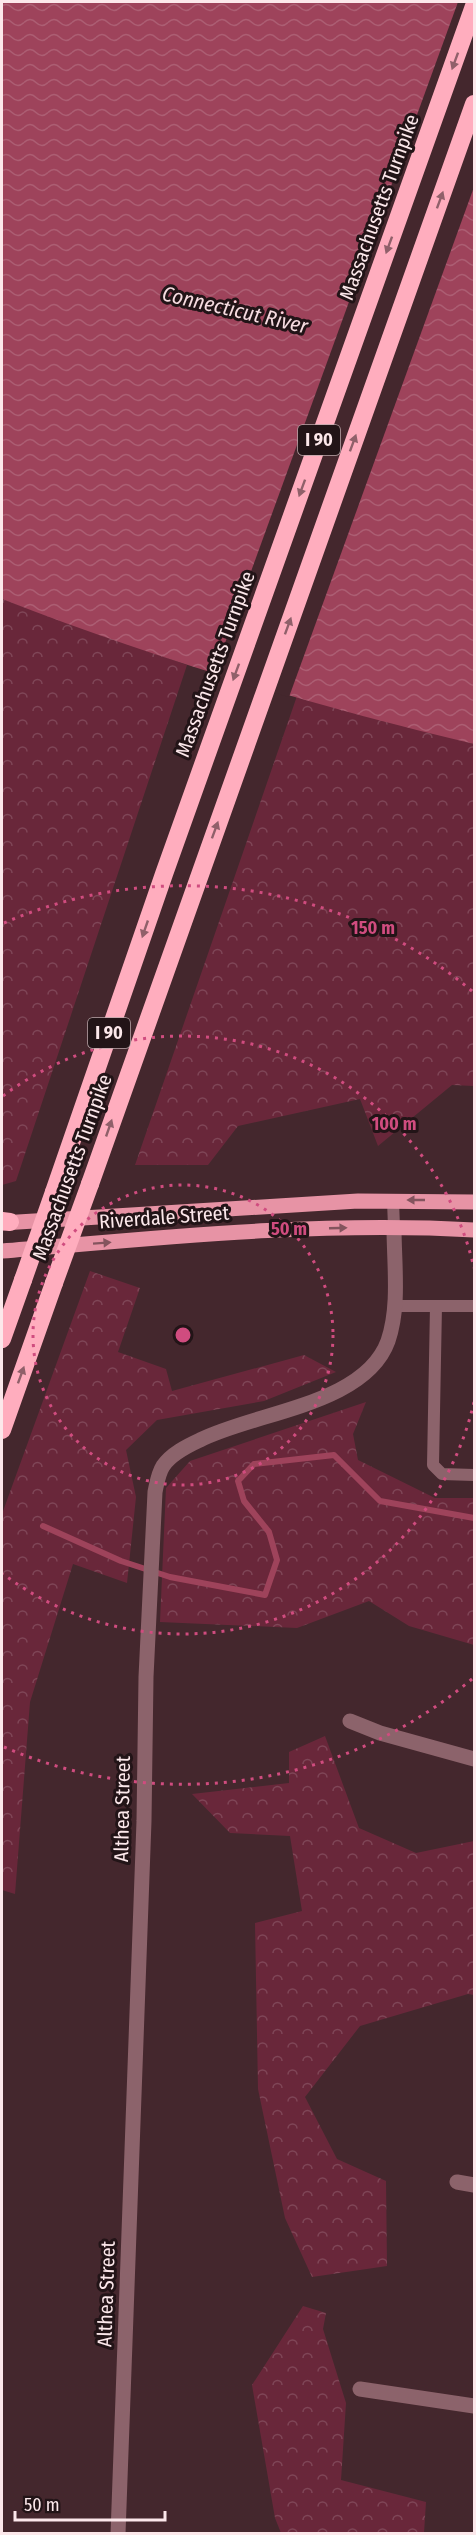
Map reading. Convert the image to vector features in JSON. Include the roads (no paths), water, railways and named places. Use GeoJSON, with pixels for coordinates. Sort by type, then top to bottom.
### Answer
{"type":"FeatureCollection","features":[{"type":"Feature","properties":{"kind":"highway","name":"Massachusetts Turnpike"},"geometry":{"type":"LineString","coordinates":[[2,1339],[164,874],[474,6]]}},
{"type":"Feature","properties":{"kind":"highway","name":"Massachusetts Turnpike"},"geometry":{"type":"LineString","coordinates":[[2,1430],[474,104]]}},
{"type":"Feature","properties":{"kind":"main road","name":"Riverdale Street"},"geometry":{"type":"LineString","coordinates":[[4,1222],[219,1208],[393,1201],[474,1202]]}},
{"type":"Feature","properties":{"kind":"main road","name":"Riverdale Street"},"geometry":{"type":"LineString","coordinates":[[2,1251],[279,1230],[394,1227],[474,1230]]}},
{"type":"Feature","properties":{"kind":"street","name":"Althea Street"},"geometry":{"type":"LineString","coordinates":[[118,2534],[144,1821],[149,1580],[155,1492],[159,1474],[171,1458],[214,1432],[313,1400],[358,1379],[374,1365],[384,1349],[394,1306],[394,1227]]}},
{"type":"Feature","properties":{"kind":"street"},"geometry":{"type":"LineString","coordinates":[[350,1721],[390,1736],[474,1759]]}},
{"type":"Feature","properties":{"kind":"street"},"geometry":{"type":"LineString","coordinates":[[457,2182],[474,2185]]}},
{"type":"Feature","properties":{"kind":"street"},"geometry":{"type":"LineString","coordinates":[[360,2389],[474,2406]]}},
{"type":"Feature","properties":{"kind":"lane"},"geometry":{"type":"LineString","coordinates":[[393,1201],[394,1227]]}},
{"type":"Feature","properties":{"kind":"lane"},"geometry":{"type":"LineString","coordinates":[[394,1306],[474,1306]]}},
{"type":"Feature","properties":{"kind":"lane"},"geometry":{"type":"LineString","coordinates":[[436,1306],[433,1465],[436,1471],[442,1474],[474,1475]]}},
{"type":"Feature","properties":{"kind":"water","name":"Connecticut River"},"geometry":{"type":"Polygon","coordinates":[[[2,2],[474,2],[474,744],[354,714],[235,680],[118,642],[2,599],[2,2]]]}},
{"type":"Feature","properties":{"kind":"waterway"},"geometry":{"type":"LineString","coordinates":[[43,1526],[121,1561],[170,1577],[265,1595],[277,1560],[269,1532],[244,1501],[238,1481],[254,1464],[334,1455],[380,1501],[474,1518]]}}]}
